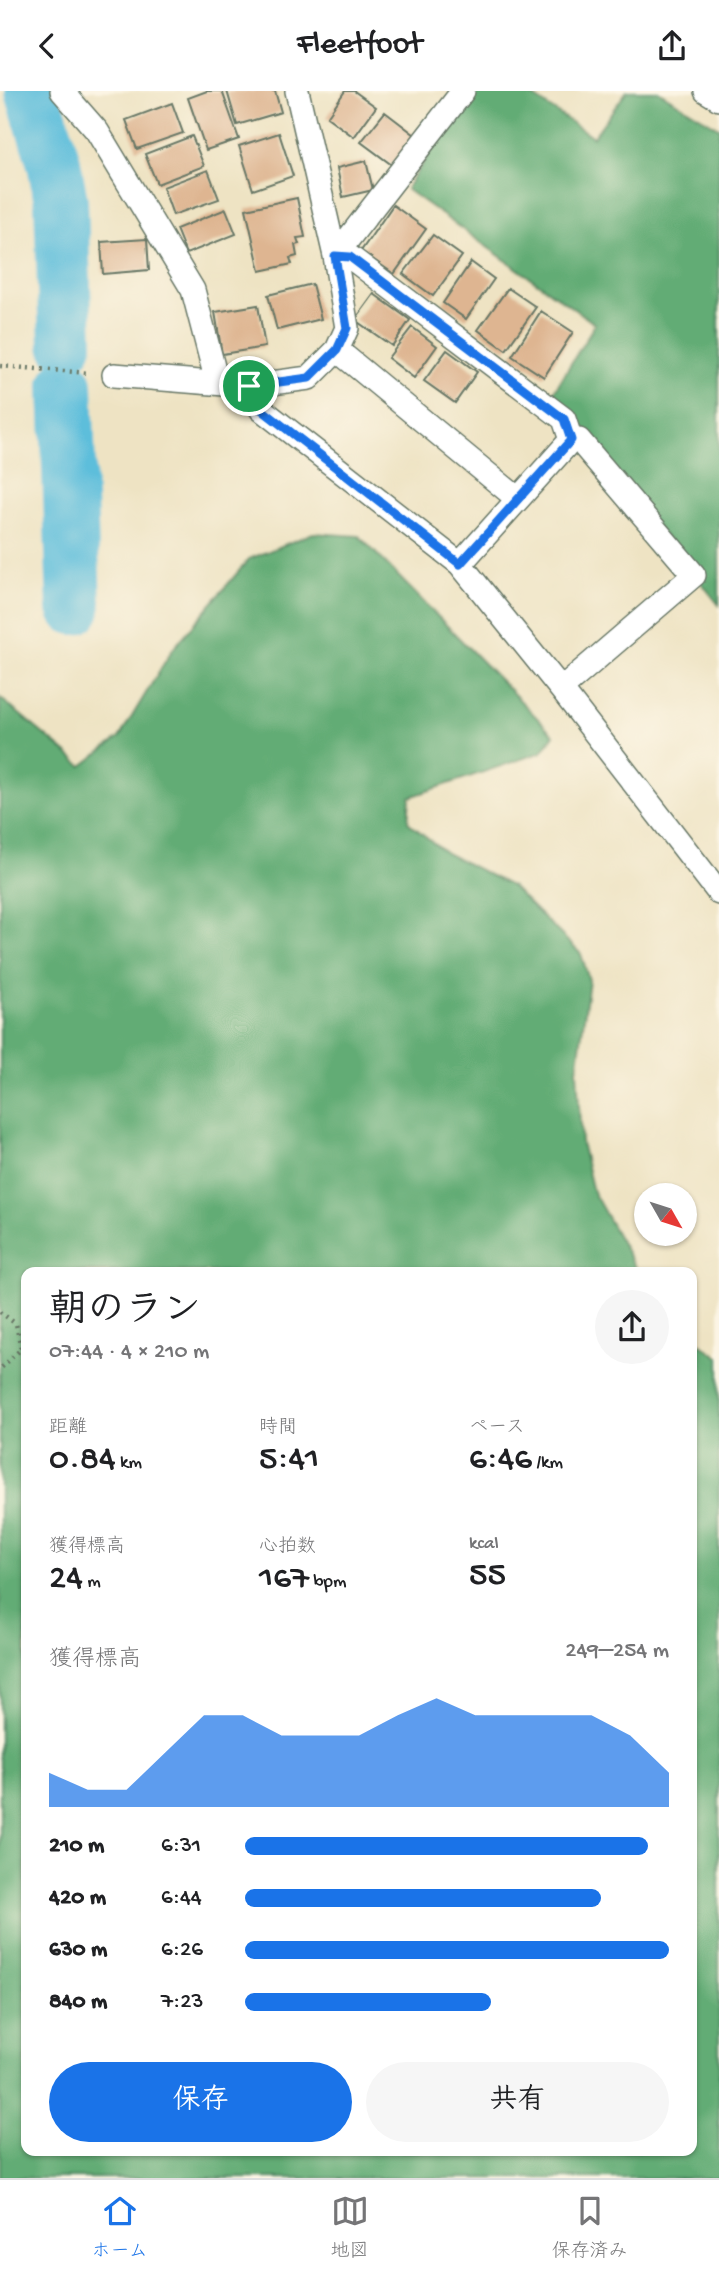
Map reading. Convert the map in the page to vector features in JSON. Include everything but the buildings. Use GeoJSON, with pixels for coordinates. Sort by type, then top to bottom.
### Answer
{"type":"FeatureCollection","features":[{"type":"Feature","properties":{"kind":"street"},"geometry":{"type":"LineString","coordinates":[[62,91],[97,131],[193,290],[217,383]]}},
{"type":"Feature","properties":{"kind":"street"},"geometry":{"type":"LineString","coordinates":[[114,375],[249,386],[309,378],[337,350],[347,328],[335,256],[297,91]]}},
{"type":"Feature","properties":{"kind":"street"},"geometry":{"type":"LineString","coordinates":[[335,256],[463,91]]}},
{"type":"Feature","properties":{"kind":"street"},"geometry":{"type":"LineString","coordinates":[[706,91],[719,99]]}},
{"type":"Feature","properties":{"kind":"street"},"geometry":{"type":"LineString","coordinates":[[335,256],[350,257],[564,419],[571,440]]}},
{"type":"Feature","properties":{"kind":"street"},"geometry":{"type":"LineString","coordinates":[[337,350],[518,499]]}},
{"type":"Feature","properties":{"kind":"street"},"geometry":{"type":"LineString","coordinates":[[249,386],[261,409],[460,564],[719,893]]}},
{"type":"Feature","properties":{"kind":"street"},"geometry":{"type":"LineString","coordinates":[[460,564],[571,440],[579,440],[694,575],[561,689]]}},
{"type":"Feature","properties":{"kind":"path"},"geometry":{"type":"LineString","coordinates":[[0,366],[114,375]]}},
{"type":"Feature","properties":{"kind":"path"},"geometry":{"type":"LineString","coordinates":[[0,1312],[16,1324],[21,1349],[0,1369]]}},
{"type":"Feature","properties":{"kind":"green space"},"geometry":{"type":"Polygon","coordinates":[[[471,91],[525,91],[593,137],[627,91],[658,91],[719,128],[719,605],[552,395],[595,324],[406,189],[471,91]]]}},
{"type":"Feature","properties":{"kind":"green space"},"geometry":{"type":"Polygon","coordinates":[[[313,533],[359,536],[554,735],[542,752],[410,797],[408,822],[446,853],[511,886],[581,954],[589,980],[577,1071],[581,1142],[593,1192],[635,1267],[21,1267],[21,2156],[697,2156],[697,1341],[719,1357],[719,2178],[0,2178],[0,698],[82,766],[119,738],[172,650],[249,559],[313,533]]]}},
{"type":"Feature","properties":{"kind":"waterway"},"geometry":{"type":"LineString","coordinates":[[32,91],[54,163],[61,202],[66,344]]}},
{"type":"Feature","properties":{"kind":"waterway"},"geometry":{"type":"LineString","coordinates":[[66,385],[74,608]]}},
{"type":"Feature","properties":{"kind":"route"},"geometry":{"type":"LineString","coordinates":[[335,256],[350,257],[564,419],[571,440],[460,564],[261,409],[249,386],[309,378],[337,350],[347,328],[335,256]]}}]}
